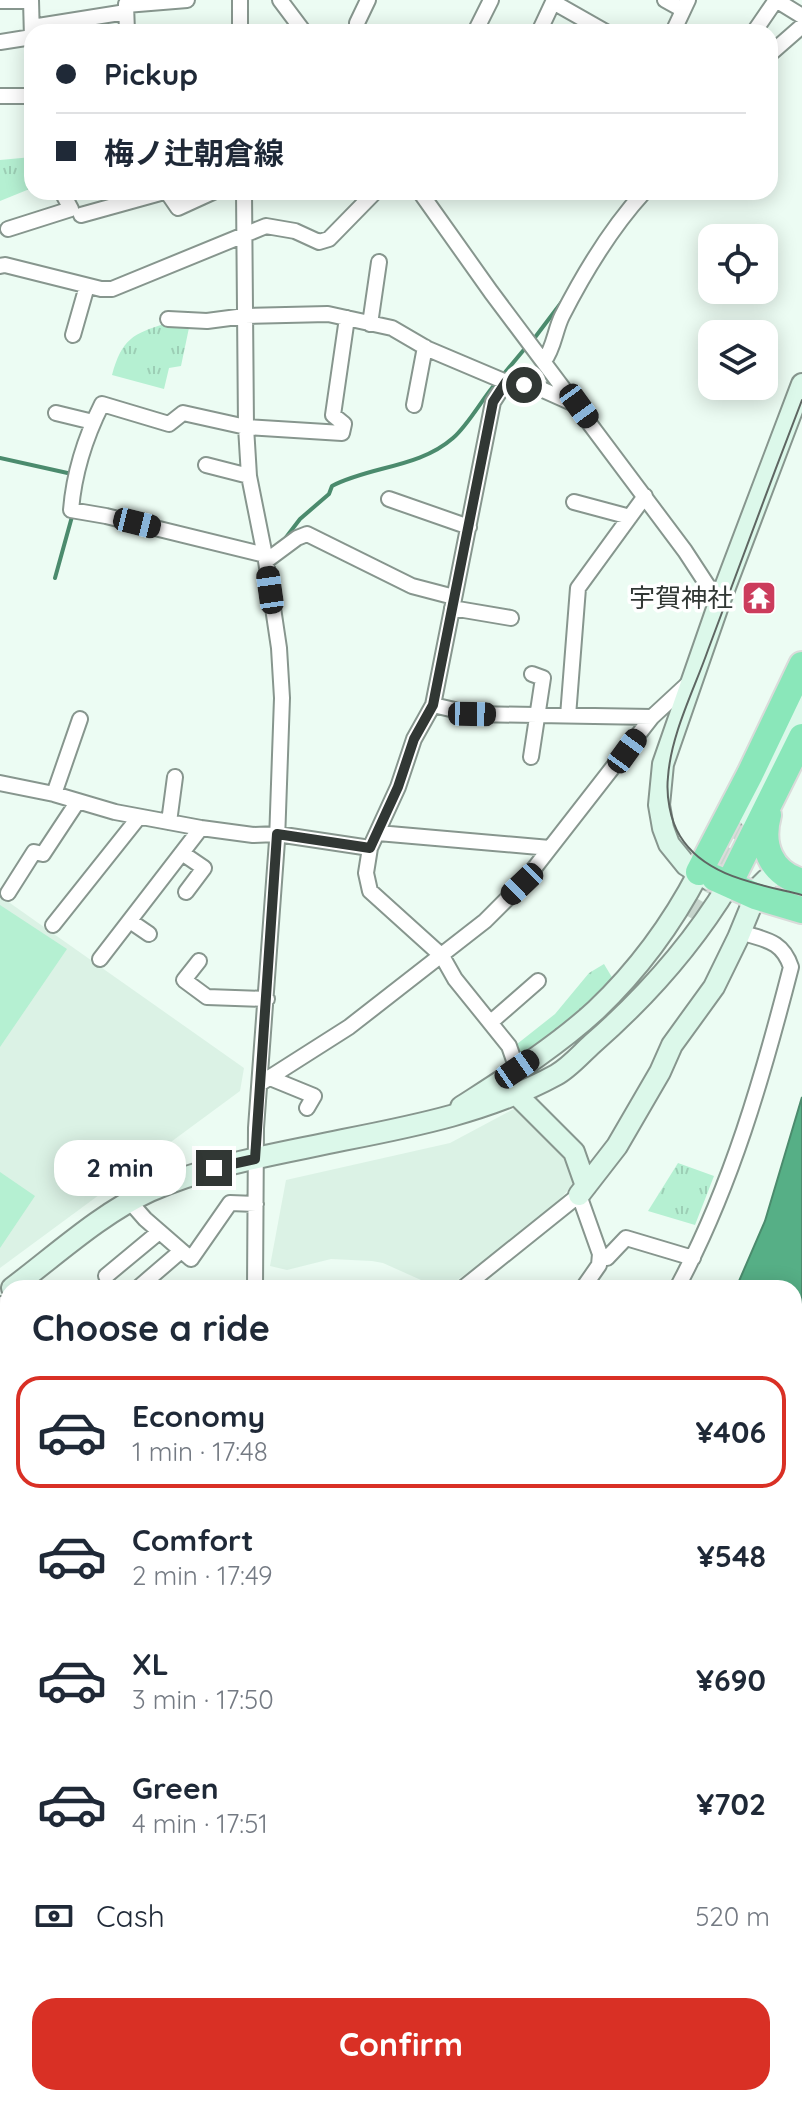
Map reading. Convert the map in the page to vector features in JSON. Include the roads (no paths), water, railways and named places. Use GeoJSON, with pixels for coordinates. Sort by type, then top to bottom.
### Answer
{"type":"FeatureCollection","features":[{"type":"Feature","properties":{"kind":"highway"},"geometry":{"type":"LineString","coordinates":[[796,908],[726,888],[699,872],[802,665]]}},
{"type":"Feature","properties":{"kind":"highway"},"geometry":{"type":"LineString","coordinates":[[726,888],[802,737]]}},
{"type":"Feature","properties":{"kind":"highway"},"geometry":{"type":"LineString","coordinates":[[774,792],[764,830],[767,851],[772,862],[790,878]]}},
{"type":"Feature","properties":{"kind":"highway"},"geometry":{"type":"LineString","coordinates":[[726,888],[790,878]]}},
{"type":"Feature","properties":{"kind":"main road"},"geometry":{"type":"LineString","coordinates":[[491,1096],[517,1069],[595,1011],[638,965],[699,872],[686,865],[669,844],[663,828],[659,805],[663,764],[719,603],[802,384]]}},
{"type":"Feature","properties":{"kind":"main road"},"geometry":{"type":"LineString","coordinates":[[748,816],[802,703]]}},
{"type":"Feature","properties":{"kind":"main road"},"geometry":{"type":"LineString","coordinates":[[582,1191],[617,1146],[672,1045],[714,987],[755,896],[766,880],[790,878]]}},
{"type":"Feature","properties":{"kind":"main road"},"geometry":{"type":"LineString","coordinates":[[491,1096],[516,1094],[559,1074],[659,981],[726,888]]}},
{"type":"Feature","properties":{"kind":"main road"},"geometry":{"type":"LineString","coordinates":[[24,1280],[94,1226],[149,1192],[230,1163],[444,1118],[491,1096],[554,1060],[630,996],[691,918]]}},
{"type":"Feature","properties":{"kind":"main road"},"geometry":{"type":"LineString","coordinates":[[516,1094],[574,1152],[582,1191]]}},
{"type":"Feature","properties":{"kind":"street"},"geometry":{"type":"LineString","coordinates":[[66,24],[126,6],[187,0]]}},
{"type":"Feature","properties":{"kind":"street"},"geometry":{"type":"LineString","coordinates":[[240,0],[240,24]]}},
{"type":"Feature","properties":{"kind":"street"},"geometry":{"type":"LineString","coordinates":[[280,0],[298,24]]}},
{"type":"Feature","properties":{"kind":"street"},"geometry":{"type":"LineString","coordinates":[[357,24],[368,0]]}},
{"type":"Feature","properties":{"kind":"street"},"geometry":{"type":"LineString","coordinates":[[479,24],[491,0]]}},
{"type":"Feature","properties":{"kind":"street"},"geometry":{"type":"LineString","coordinates":[[665,0],[686,5],[677,24]]}},
{"type":"Feature","properties":{"kind":"street"},"geometry":{"type":"LineString","coordinates":[[760,24],[776,0],[802,16]]}},
{"type":"Feature","properties":{"kind":"street"},"geometry":{"type":"LineString","coordinates":[[0,1],[31,1],[32,24]]}},
{"type":"Feature","properties":{"kind":"street"},"geometry":{"type":"LineString","coordinates":[[543,24],[554,1],[593,24]]}},
{"type":"Feature","properties":{"kind":"street"},"geometry":{"type":"LineString","coordinates":[[778,47],[802,26]]}},
{"type":"Feature","properties":{"kind":"street"},"geometry":{"type":"LineString","coordinates":[[0,42],[24,36]]}},
{"type":"Feature","properties":{"kind":"street"},"geometry":{"type":"LineString","coordinates":[[0,96],[24,96]]}},
{"type":"Feature","properties":{"kind":"street"},"geometry":{"type":"LineString","coordinates":[[8,229],[71,209],[66,200]]}},
{"type":"Feature","properties":{"kind":"street"},"geometry":{"type":"LineString","coordinates":[[81,215],[136,200]]}},
{"type":"Feature","properties":{"kind":"street"},"geometry":{"type":"LineString","coordinates":[[172,200],[178,208],[196,200]]}},
{"type":"Feature","properties":{"kind":"street"},"geometry":{"type":"LineString","coordinates":[[244,200],[249,476],[266,558],[279,648],[282,698],[267,999],[266,1081],[255,1159],[255,1280]]}},
{"type":"Feature","properties":{"kind":"street"},"geometry":{"type":"LineString","coordinates":[[0,266],[112,289],[266,226],[295,231],[319,242],[329,239],[367,200]]}},
{"type":"Feature","properties":{"kind":"street"},"geometry":{"type":"LineString","coordinates":[[426,200],[645,496],[719,603]]}},
{"type":"Feature","properties":{"kind":"street"},"geometry":{"type":"LineString","coordinates":[[544,361],[549,355],[560,318],[637,200]]}},
{"type":"Feature","properties":{"kind":"street"},"geometry":{"type":"LineString","coordinates":[[370,324],[379,262]]}},
{"type":"Feature","properties":{"kind":"street"},"geometry":{"type":"LineString","coordinates":[[73,335],[87,286]]}},
{"type":"Feature","properties":{"kind":"street"},"geometry":{"type":"LineString","coordinates":[[168,319],[207,321],[245,316],[328,314],[347,318],[392,328],[425,347],[501,380],[541,389],[579,406]]}},
{"type":"Feature","properties":{"kind":"street"},"geometry":{"type":"LineString","coordinates":[[347,318],[333,415],[344,424],[342,433],[246,427],[183,413],[169,424],[102,404],[73,478],[71,510],[106,516],[266,558],[307,534],[412,586],[453,602],[511,618]]}},
{"type":"Feature","properties":{"kind":"street"},"geometry":{"type":"LineString","coordinates":[[414,405],[425,347]]}},
{"type":"Feature","properties":{"kind":"street"},"geometry":{"type":"LineString","coordinates":[[501,380],[493,402],[433,705],[414,739],[398,787],[370,848],[366,873],[370,891],[442,956],[455,979],[509,1046],[517,1069]]}},
{"type":"Feature","properties":{"kind":"street"},"geometry":{"type":"LineString","coordinates":[[56,413],[93,422]]}},
{"type":"Feature","properties":{"kind":"street"},"geometry":{"type":"LineString","coordinates":[[206,465],[249,476]]}},
{"type":"Feature","properties":{"kind":"street"},"geometry":{"type":"LineString","coordinates":[[568,716],[578,588],[645,496]]}},
{"type":"Feature","properties":{"kind":"street"},"geometry":{"type":"LineString","coordinates":[[389,499],[469,527]]}},
{"type":"Feature","properties":{"kind":"street"},"geometry":{"type":"LineString","coordinates":[[574,502],[630,517]]}},
{"type":"Feature","properties":{"kind":"street"},"geometry":{"type":"LineString","coordinates":[[531,757],[543,678],[532,674]]}},
{"type":"Feature","properties":{"kind":"street"},"geometry":{"type":"LineString","coordinates":[[266,1081],[349,1027],[485,921],[522,884],[652,717],[693,679]]}},
{"type":"Feature","properties":{"kind":"street"},"geometry":{"type":"LineString","coordinates":[[433,705],[472,714],[652,717]]}},
{"type":"Feature","properties":{"kind":"street"},"geometry":{"type":"LineString","coordinates":[[54,794],[80,719]]}},
{"type":"Feature","properties":{"kind":"street"},"geometry":{"type":"LineString","coordinates":[[169,822],[175,777]]}},
{"type":"Feature","properties":{"kind":"street"},"geometry":{"type":"LineString","coordinates":[[0,783],[139,817],[201,828],[253,835],[277,834],[370,848]]}},
{"type":"Feature","properties":{"kind":"street"},"geometry":{"type":"LineString","coordinates":[[8,893],[34,852],[43,854],[78,801]]}},
{"type":"Feature","properties":{"kind":"street"},"geometry":{"type":"LineString","coordinates":[[53,925],[139,817]]}},
{"type":"Feature","properties":{"kind":"street"},"geometry":{"type":"LineString","coordinates":[[100,959],[201,828]]}},
{"type":"Feature","properties":{"kind":"street"},"geometry":{"type":"LineString","coordinates":[[378,833],[550,848]]}},
{"type":"Feature","properties":{"kind":"street"},"geometry":{"type":"LineString","coordinates":[[182,853],[204,868],[186,892]]}},
{"type":"Feature","properties":{"kind":"street"},"geometry":{"type":"LineString","coordinates":[[130,921],[149,934]]}},
{"type":"Feature","properties":{"kind":"street"},"geometry":{"type":"LineString","coordinates":[[681,1280],[719,1196],[757,1090],[791,967],[787,954],[779,946],[740,932]]}},
{"type":"Feature","properties":{"kind":"street"},"geometry":{"type":"LineString","coordinates":[[199,961],[184,980],[207,997],[267,999]]}},
{"type":"Feature","properties":{"kind":"street"},"geometry":{"type":"LineString","coordinates":[[491,1022],[538,981]]}},
{"type":"Feature","properties":{"kind":"street"},"geometry":{"type":"LineString","coordinates":[[266,1081],[314,1096],[307,1108]]}},
{"type":"Feature","properties":{"kind":"street"},"geometry":{"type":"LineString","coordinates":[[473,1280],[582,1191],[600,1257],[599,1265],[589,1280]]}},
{"type":"Feature","properties":{"kind":"street"},"geometry":{"type":"LineString","coordinates":[[131,1203],[191,1259],[230,1203],[256,1204]]}},
{"type":"Feature","properties":{"kind":"street"},"geometry":{"type":"LineString","coordinates":[[106,1276],[159,1232]]}},
{"type":"Feature","properties":{"kind":"street"},"geometry":{"type":"LineString","coordinates":[[600,1257],[607,1258],[626,1238],[693,1258]]}},
{"type":"Feature","properties":{"kind":"street"},"geometry":{"type":"LineString","coordinates":[[147,1280],[181,1251]]}},
{"type":"Feature","properties":{"kind":"waterway"},"geometry":{"type":"LineString","coordinates":[[533,340],[564,299]]}},
{"type":"Feature","properties":{"kind":"waterway"},"geometry":{"type":"LineString","coordinates":[[502,376],[527,346]]}},
{"type":"Feature","properties":{"kind":"waterway"},"geometry":{"type":"LineString","coordinates":[[284,540],[300,519],[329,494],[332,486],[440,448],[464,426],[496,383]]}},
{"type":"Feature","properties":{"kind":"waterway"},"geometry":{"type":"LineString","coordinates":[[0,458],[72,474]]}},
{"type":"Feature","properties":{"kind":"waterway"},"geometry":{"type":"LineString","coordinates":[[55,578],[73,513]]}},
{"type":"Feature","properties":{"kind":"tunnel"},"geometry":{"type":"LineString","coordinates":[[691,918],[748,816]]}},
{"type":"Feature","properties":{"kind":"tram line"},"geometry":{"type":"LineString","coordinates":[[802,400],[684,712],[670,761],[668,784],[670,807],[677,830],[691,850],[704,861],[734,877],[802,895]]}},
{"type":"Feature","properties":{"kind":"place","name":"宇賀神社"},"geometry":{"type":"Point","coordinates":[759,598]}}]}
